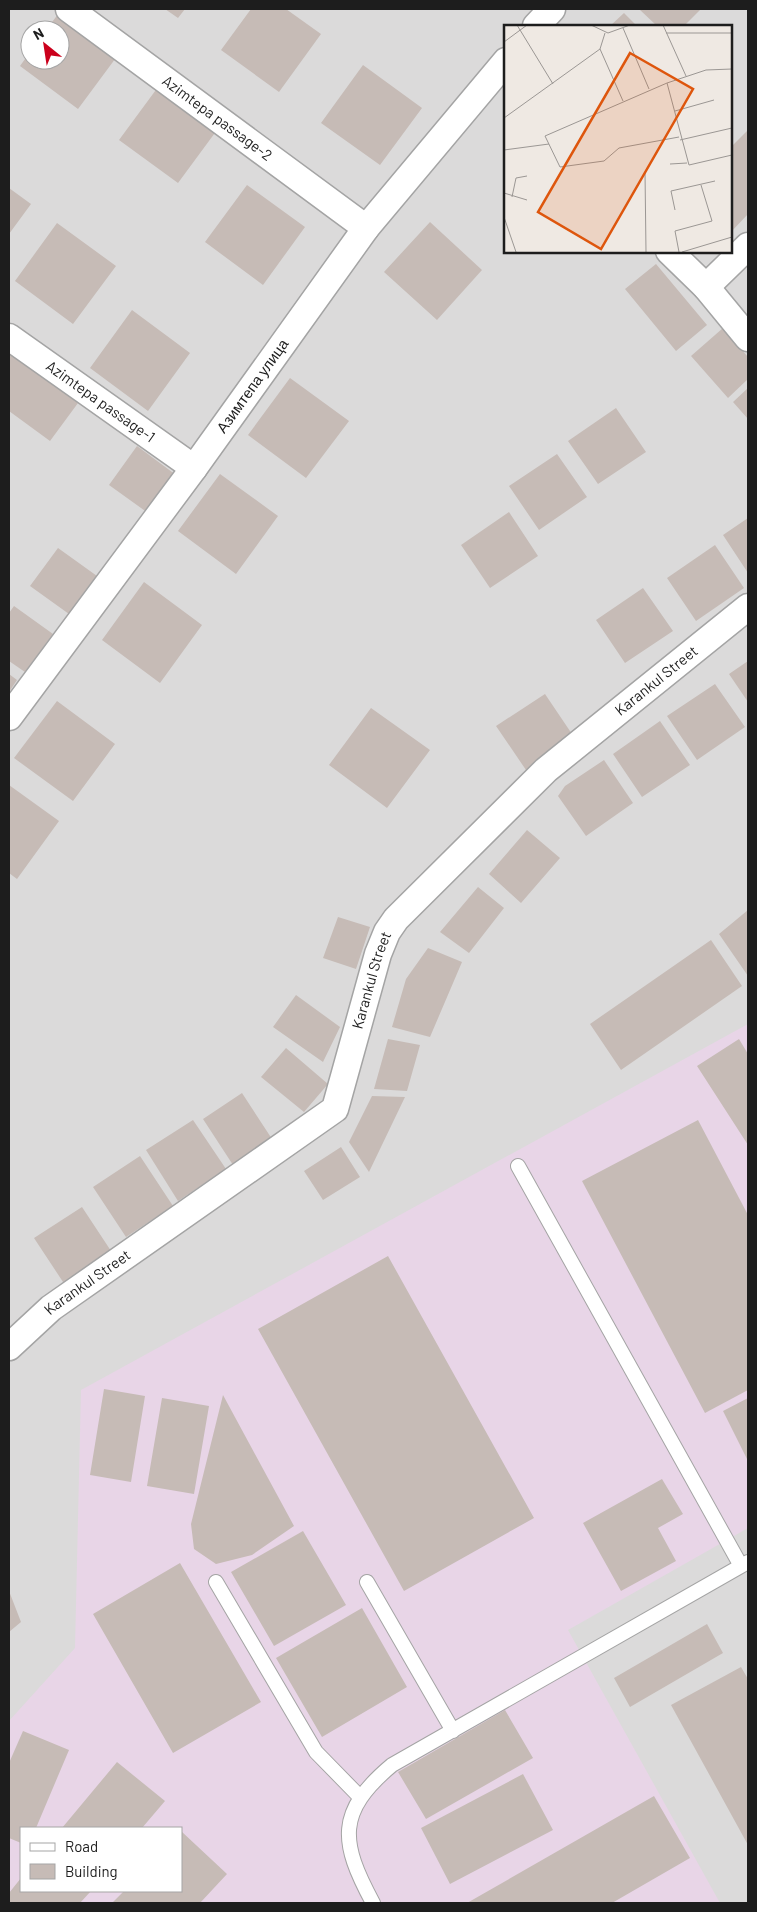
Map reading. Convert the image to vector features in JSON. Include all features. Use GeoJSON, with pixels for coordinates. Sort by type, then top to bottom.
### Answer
{"type":"FeatureCollection","features":[{"type":"Feature","properties":{"kind":"street","name":"Azimtepa passage-2"},"geometry":{"type":"LineString","coordinates":[[69,9],[366,228]]}},
{"type":"Feature","properties":{"kind":"street"},"geometry":{"type":"LineString","coordinates":[[537,25],[552,9]]}},
{"type":"Feature","properties":{"kind":"street","name":"Азимтепа улица"},"geometry":{"type":"LineString","coordinates":[[9,717],[194,468],[366,228],[500,78]]}},
{"type":"Feature","properties":{"kind":"street"},"geometry":{"type":"LineString","coordinates":[[706,287],[748,246]]}},
{"type":"Feature","properties":{"kind":"street"},"geometry":{"type":"LineString","coordinates":[[670,252],[706,287],[748,338]]}},
{"type":"Feature","properties":{"kind":"street","name":"Azimtepa passage-1"},"geometry":{"type":"LineString","coordinates":[[9,337],[194,468]]}},
{"type":"Feature","properties":{"kind":"street","name":"Karankul Street"},"geometry":{"type":"LineString","coordinates":[[9,1346],[52,1308],[335,1109],[378,954],[387,932],[396,919],[546,770],[748,607]]}},
{"type":"Feature","properties":{"kind":"lane"},"geometry":{"type":"LineString","coordinates":[[373,1903],[354,1860],[348,1833],[351,1812],[360,1796],[373,1782],[392,1766],[745,1564],[518,1166]]}},
{"type":"Feature","properties":{"kind":"lane"},"geometry":{"type":"LineString","coordinates":[[216,1582],[316,1752],[360,1796]]}},
{"type":"Feature","properties":{"kind":"lane"},"geometry":{"type":"LineString","coordinates":[[367,1582],[453,1731]]}},
{"type":"Feature","properties":{"kind":"shaded area"},"geometry":{"type":"Polygon","coordinates":[[[9,9],[748,9],[748,1903],[9,1903],[9,9]]]}},
{"type":"Feature","properties":{"kind":"shaded area"},"geometry":{"type":"Polygon","coordinates":[[[748,1024],[748,1528],[568,1630],[720,1903],[9,1903],[9,1721],[75,1648],[81,1390],[748,1024]]]}},
{"type":"Feature","properties":{"kind":"building"},"geometry":{"type":"Polygon","coordinates":[[[62,9],[121,51],[78,109],[25,70],[70,70],[70,20],[54,20],[62,9]]]}},
{"type":"Feature","properties":{"kind":"building"},"geometry":{"type":"Polygon","coordinates":[[[165,9],[185,9],[178,18],[165,9]]]}},
{"type":"Feature","properties":{"kind":"building"},"geometry":{"type":"Polygon","coordinates":[[[251,9],[286,9],[321,34],[279,92],[221,50],[251,9]]]}},
{"type":"Feature","properties":{"kind":"building"},"geometry":{"type":"Polygon","coordinates":[[[639,9],[701,9],[685,25],[656,25],[639,9]]]}},
{"type":"Feature","properties":{"kind":"building"},"geometry":{"type":"Polygon","coordinates":[[[624,13],[636,25],[611,25],[624,13]]]}},
{"type":"Feature","properties":{"kind":"building"},"geometry":{"type":"Polygon","coordinates":[[[363,65],[422,108],[380,165],[321,123],[363,65]]]}},
{"type":"Feature","properties":{"kind":"building"},"geometry":{"type":"Polygon","coordinates":[[[161,83],[220,126],[178,183],[119,140],[161,83]]]}},
{"type":"Feature","properties":{"kind":"building"},"geometry":{"type":"Polygon","coordinates":[[[748,130],[748,214],[732,231],[732,146],[748,130]]]}},
{"type":"Feature","properties":{"kind":"building"},"geometry":{"type":"Polygon","coordinates":[[[247,185],[305,227],[263,285],[205,242],[247,185]]]}},
{"type":"Feature","properties":{"kind":"building"},"geometry":{"type":"Polygon","coordinates":[[[9,188],[31,204],[9,234],[9,188]]]}},
{"type":"Feature","properties":{"kind":"building"},"geometry":{"type":"Polygon","coordinates":[[[430,222],[482,270],[437,320],[384,272],[430,222]]]}},
{"type":"Feature","properties":{"kind":"building"},"geometry":{"type":"Polygon","coordinates":[[[57,223],[116,266],[73,324],[15,281],[57,223]]]}},
{"type":"Feature","properties":{"kind":"building"},"geometry":{"type":"Polygon","coordinates":[[[656,264],[707,325],[676,351],[625,289],[656,264]]]}},
{"type":"Feature","properties":{"kind":"building"},"geometry":{"type":"Polygon","coordinates":[[[132,310],[190,353],[148,411],[90,368],[132,310]]]}},
{"type":"Feature","properties":{"kind":"building"},"geometry":{"type":"Polygon","coordinates":[[[723,328],[748,357],[748,379],[728,398],[691,356],[723,328]]]}},
{"type":"Feature","properties":{"kind":"building"},"geometry":{"type":"Polygon","coordinates":[[[9,352],[78,403],[50,441],[9,411],[9,352]]]}},
{"type":"Feature","properties":{"kind":"building"},"geometry":{"type":"Polygon","coordinates":[[[290,378],[349,421],[306,478],[248,435],[290,378]]]}},
{"type":"Feature","properties":{"kind":"building"},"geometry":{"type":"Polygon","coordinates":[[[748,388],[748,419],[733,402],[748,388]]]}},
{"type":"Feature","properties":{"kind":"building"},"geometry":{"type":"Polygon","coordinates":[[[616,408],[646,452],[598,484],[568,441],[616,408]]]}},
{"type":"Feature","properties":{"kind":"building"},"geometry":{"type":"Polygon","coordinates":[[[137,446],[176,475],[148,513],[109,485],[137,446]]]}},
{"type":"Feature","properties":{"kind":"building"},"geometry":{"type":"Polygon","coordinates":[[[557,454],[587,497],[539,530],[509,486],[557,454]]]}},
{"type":"Feature","properties":{"kind":"building"},"geometry":{"type":"Polygon","coordinates":[[[220,474],[278,516],[236,574],[178,531],[220,474]]]}},
{"type":"Feature","properties":{"kind":"building"},"geometry":{"type":"Polygon","coordinates":[[[509,512],[538,556],[490,588],[461,545],[509,512]]]}},
{"type":"Feature","properties":{"kind":"building"},"geometry":{"type":"Polygon","coordinates":[[[748,518],[748,573],[723,535],[748,518]]]}},
{"type":"Feature","properties":{"kind":"building"},"geometry":{"type":"Polygon","coordinates":[[[715,545],[744,588],[696,621],[667,578],[715,545]]]}},
{"type":"Feature","properties":{"kind":"building"},"geometry":{"type":"Polygon","coordinates":[[[58,548],[97,576],[69,614],[30,586],[58,548]]]}},
{"type":"Feature","properties":{"kind":"building"},"geometry":{"type":"Polygon","coordinates":[[[144,582],[202,625],[160,683],[102,640],[144,582]]]}},
{"type":"Feature","properties":{"kind":"building"},"geometry":{"type":"Polygon","coordinates":[[[643,588],[673,631],[625,663],[596,620],[643,588]]]}},
{"type":"Feature","properties":{"kind":"building"},"geometry":{"type":"Polygon","coordinates":[[[14,606],[53,634],[25,672],[9,661],[9,613],[14,606]]]}},
{"type":"Feature","properties":{"kind":"building"},"geometry":{"type":"Polygon","coordinates":[[[748,661],[748,702],[729,674],[748,661]]]}},
{"type":"Feature","properties":{"kind":"building"},"geometry":{"type":"Polygon","coordinates":[[[9,674],[17,680],[9,692],[9,674]]]}},
{"type":"Feature","properties":{"kind":"building"},"geometry":{"type":"Polygon","coordinates":[[[715,684],[745,727],[697,760],[667,716],[715,684]]]}},
{"type":"Feature","properties":{"kind":"building"},"geometry":{"type":"Polygon","coordinates":[[[545,694],[574,737],[526,770],[496,726],[545,694]]]}},
{"type":"Feature","properties":{"kind":"building"},"geometry":{"type":"Polygon","coordinates":[[[57,701],[115,744],[73,801],[14,758],[57,701]]]}},
{"type":"Feature","properties":{"kind":"building"},"geometry":{"type":"Polygon","coordinates":[[[371,708],[430,750],[387,808],[329,765],[371,708]]]}},
{"type":"Feature","properties":{"kind":"building"},"geometry":{"type":"Polygon","coordinates":[[[660,721],[690,765],[642,797],[613,754],[660,721]]]}},
{"type":"Feature","properties":{"kind":"building"},"geometry":{"type":"Polygon","coordinates":[[[604,760],[633,803],[586,836],[558,796],[565,786],[604,760]]]}},
{"type":"Feature","properties":{"kind":"building"},"geometry":{"type":"Polygon","coordinates":[[[9,785],[59,821],[17,879],[9,873],[9,785]]]}},
{"type":"Feature","properties":{"kind":"building"},"geometry":{"type":"Polygon","coordinates":[[[527,830],[560,858],[521,903],[489,874],[527,830]]]}},
{"type":"Feature","properties":{"kind":"building"},"geometry":{"type":"Polygon","coordinates":[[[478,887],[504,908],[469,953],[440,932],[478,887]]]}},
{"type":"Feature","properties":{"kind":"building"},"geometry":{"type":"Polygon","coordinates":[[[748,910],[748,976],[719,934],[748,910]]]}},
{"type":"Feature","properties":{"kind":"building"},"geometry":{"type":"Polygon","coordinates":[[[338,917],[370,927],[356,969],[323,958],[338,917]]]}},
{"type":"Feature","properties":{"kind":"building"},"geometry":{"type":"Polygon","coordinates":[[[711,940],[742,986],[621,1070],[590,1024],[711,940]]]}},
{"type":"Feature","properties":{"kind":"building"},"geometry":{"type":"Polygon","coordinates":[[[428,948],[462,962],[430,1037],[392,1027],[406,979],[428,948]]]}},
{"type":"Feature","properties":{"kind":"building"},"geometry":{"type":"Polygon","coordinates":[[[296,995],[340,1027],[323,1062],[273,1027],[296,995]]]}},
{"type":"Feature","properties":{"kind":"building"},"geometry":{"type":"Polygon","coordinates":[[[388,1039],[420,1045],[407,1091],[374,1089],[388,1039]]]}},
{"type":"Feature","properties":{"kind":"building"},"geometry":{"type":"Polygon","coordinates":[[[739,1039],[748,1054],[748,1145],[697,1066],[739,1039]]]}},
{"type":"Feature","properties":{"kind":"building"},"geometry":{"type":"Polygon","coordinates":[[[286,1048],[328,1084],[304,1112],[261,1077],[286,1048]]]}},
{"type":"Feature","properties":{"kind":"building"},"geometry":{"type":"Polygon","coordinates":[[[242,1093],[272,1139],[233,1165],[203,1119],[242,1093]]]}},
{"type":"Feature","properties":{"kind":"building"},"geometry":{"type":"Polygon","coordinates":[[[372,1096],[405,1097],[369,1172],[349,1142],[372,1096]]]}},
{"type":"Feature","properties":{"kind":"building"},"geometry":{"type":"Polygon","coordinates":[[[193,1120],[226,1169],[178,1201],[146,1150],[193,1120]]]}},
{"type":"Feature","properties":{"kind":"building"},"geometry":{"type":"Polygon","coordinates":[[[698,1120],[748,1215],[748,1390],[705,1413],[582,1181],[698,1120]]]}},
{"type":"Feature","properties":{"kind":"building"},"geometry":{"type":"Polygon","coordinates":[[[341,1147],[360,1177],[323,1200],[304,1171],[341,1147]]]}},
{"type":"Feature","properties":{"kind":"building"},"geometry":{"type":"Polygon","coordinates":[[[140,1156],[173,1206],[126,1237],[93,1187],[140,1156]]]}},
{"type":"Feature","properties":{"kind":"building"},"geometry":{"type":"Polygon","coordinates":[[[82,1207],[115,1257],[67,1288],[34,1238],[82,1207]]]}},
{"type":"Feature","properties":{"kind":"building"},"geometry":{"type":"Polygon","coordinates":[[[388,1256],[534,1518],[404,1591],[258,1329],[388,1256]]]}},
{"type":"Feature","properties":{"kind":"building"},"geometry":{"type":"Polygon","coordinates":[[[104,1389],[145,1396],[131,1482],[90,1475],[104,1389]]]}},
{"type":"Feature","properties":{"kind":"building"},"geometry":{"type":"Polygon","coordinates":[[[223,1395],[294,1526],[252,1555],[216,1564],[194,1549],[191,1524],[223,1395]]]}},
{"type":"Feature","properties":{"kind":"building"},"geometry":{"type":"Polygon","coordinates":[[[162,1398],[209,1406],[194,1494],[147,1486],[162,1398]]]}},
{"type":"Feature","properties":{"kind":"building"},"geometry":{"type":"Polygon","coordinates":[[[748,1398],[748,1461],[723,1411],[748,1398]]]}},
{"type":"Feature","properties":{"kind":"building"},"geometry":{"type":"Polygon","coordinates":[[[662,1479],[683,1514],[658,1528],[676,1561],[621,1591],[583,1523],[662,1479]]]}},
{"type":"Feature","properties":{"kind":"building"},"geometry":{"type":"Polygon","coordinates":[[[303,1531],[346,1605],[274,1646],[231,1572],[303,1531]]]}},
{"type":"Feature","properties":{"kind":"building"},"geometry":{"type":"Polygon","coordinates":[[[180,1563],[261,1702],[173,1753],[93,1614],[180,1563]]]}},
{"type":"Feature","properties":{"kind":"building"},"geometry":{"type":"Polygon","coordinates":[[[9,1591],[21,1622],[9,1632],[9,1591]]]}},
{"type":"Feature","properties":{"kind":"building"},"geometry":{"type":"Polygon","coordinates":[[[362,1608],[407,1687],[322,1737],[276,1658],[362,1608]]]}},
{"type":"Feature","properties":{"kind":"building"},"geometry":{"type":"Polygon","coordinates":[[[707,1624],[723,1653],[630,1707],[614,1678],[707,1624]]]}},
{"type":"Feature","properties":{"kind":"building"},"geometry":{"type":"Polygon","coordinates":[[[741,1667],[748,1679],[748,1845],[671,1705],[741,1667]]]}},
{"type":"Feature","properties":{"kind":"building"},"geometry":{"type":"Polygon","coordinates":[[[505,1710],[533,1758],[426,1819],[398,1772],[505,1710]]]}},
{"type":"Feature","properties":{"kind":"building"},"geometry":{"type":"Polygon","coordinates":[[[23,1731],[69,1750],[36,1827],[20,1827],[20,1843],[9,1838],[9,1763],[23,1731]]]}},
{"type":"Feature","properties":{"kind":"building"},"geometry":{"type":"Polygon","coordinates":[[[117,1762],[165,1801],[143,1827],[63,1827],[117,1762]]]}},
{"type":"Feature","properties":{"kind":"building"},"geometry":{"type":"Polygon","coordinates":[[[523,1774],[553,1830],[450,1884],[421,1828],[523,1774]]]}},
{"type":"Feature","properties":{"kind":"building"},"geometry":{"type":"Polygon","coordinates":[[[654,1796],[690,1858],[612,1903],[467,1903],[654,1796]]]}},
{"type":"Feature","properties":{"kind":"building"},"geometry":{"type":"Polygon","coordinates":[[[182,1832],[227,1874],[200,1903],[112,1903],[123,1892],[182,1892],[182,1832]]]}},
{"type":"Feature","properties":{"kind":"building"},"geometry":{"type":"Polygon","coordinates":[[[20,1879],[20,1892],[90,1892],[80,1903],[9,1903],[9,1893],[20,1879]]]}}]}
